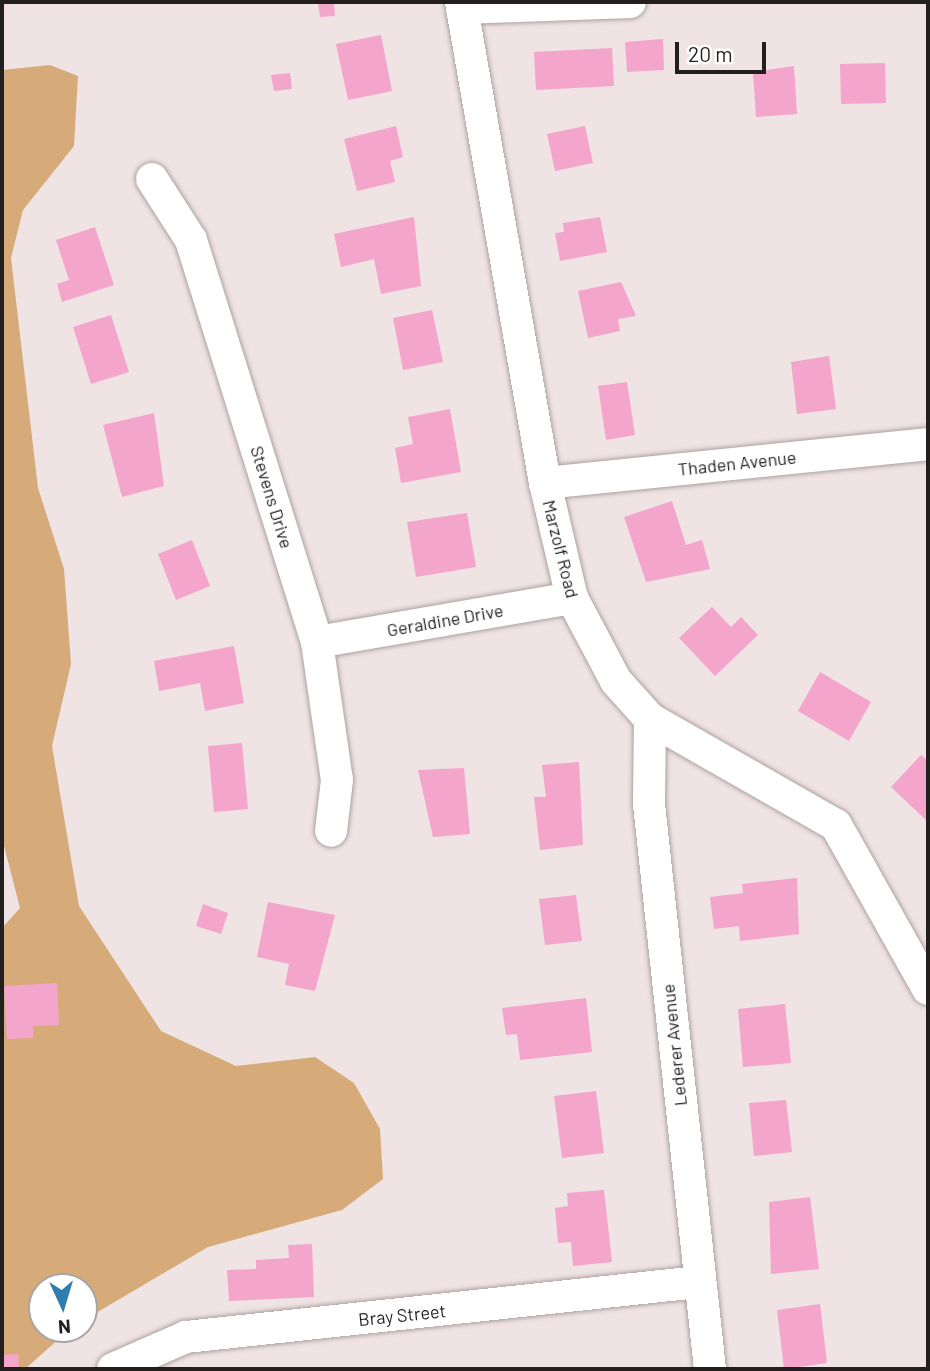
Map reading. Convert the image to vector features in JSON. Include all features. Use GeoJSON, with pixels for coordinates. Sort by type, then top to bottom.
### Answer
{"type":"FeatureCollection","features":[{"type":"Feature","properties":{"kind":"street"},"geometry":{"type":"LineString","coordinates":[[462,5],[630,2]]}},
{"type":"Feature","properties":{"kind":"street","name":"Marzolf Road"},"geometry":{"type":"LineString","coordinates":[[462,5],[545,483],[572,598],[616,681],[650,719],[836,824],[928,989]]}},
{"type":"Feature","properties":{"kind":"street","name":"Stevens Drive"},"geometry":{"type":"LineString","coordinates":[[152,179],[191,240],[317,642],[337,780],[331,831]]}},
{"type":"Feature","properties":{"kind":"street","name":"Thaden Avenue"},"geometry":{"type":"LineString","coordinates":[[545,483],[928,444]]}},
{"type":"Feature","properties":{"kind":"street","name":"Geraldine Drive"},"geometry":{"type":"LineString","coordinates":[[317,642],[572,598]]}},
{"type":"Feature","properties":{"kind":"street","name":"Lederer Avenue"},"geometry":{"type":"LineString","coordinates":[[650,719],[649,804],[698,1282],[710,1369]]}},
{"type":"Feature","properties":{"kind":"street","name":"Bray Street"},"geometry":{"type":"LineString","coordinates":[[113,1369],[186,1337],[698,1282]]}},
{"type":"Feature","properties":{"kind":"shaded area"},"geometry":{"type":"Polygon","coordinates":[[[50,65],[78,76],[74,146],[23,210],[11,258],[38,488],[64,569],[71,664],[52,746],[79,906],[161,1031],[236,1066],[315,1057],[354,1083],[380,1129],[383,1179],[342,1210],[208,1247],[98,1312],[98,1273],[28,1273],[28,1343],[54,1343],[25,1369],[2,1369],[2,928],[20,908],[2,838],[2,70],[50,65]]]}},
{"type":"Feature","properties":{"kind":"building"},"geometry":{"type":"Polygon","coordinates":[[[334,3],[335,16],[320,17],[318,4],[334,3]]]}},
{"type":"Feature","properties":{"kind":"building"},"geometry":{"type":"Polygon","coordinates":[[[381,35],[392,91],[348,100],[336,44],[381,35]]]}},
{"type":"Feature","properties":{"kind":"building"},"geometry":{"type":"Polygon","coordinates":[[[663,39],[664,70],[627,72],[625,42],[663,39]]]}},
{"type":"Feature","properties":{"kind":"building"},"geometry":{"type":"Polygon","coordinates":[[[612,48],[614,86],[536,90],[534,52],[612,48]]]}},
{"type":"Feature","properties":{"kind":"building"},"geometry":{"type":"Polygon","coordinates":[[[885,63],[886,103],[841,104],[840,64],[885,63]]]}},
{"type":"Feature","properties":{"kind":"building"},"geometry":{"type":"Polygon","coordinates":[[[794,66],[797,114],[756,117],[753,72],[794,66]]]}},
{"type":"Feature","properties":{"kind":"building"},"geometry":{"type":"Polygon","coordinates":[[[290,73],[292,89],[274,91],[271,75],[290,73]]]}},
{"type":"Feature","properties":{"kind":"building"},"geometry":{"type":"Polygon","coordinates":[[[396,126],[403,157],[390,161],[395,182],[357,191],[344,139],[396,126]]]}},
{"type":"Feature","properties":{"kind":"building"},"geometry":{"type":"Polygon","coordinates":[[[585,126],[593,163],[555,171],[547,134],[585,126]]]}},
{"type":"Feature","properties":{"kind":"building"},"geometry":{"type":"Polygon","coordinates":[[[414,217],[421,286],[381,294],[374,259],[341,267],[334,234],[414,217]]]}},
{"type":"Feature","properties":{"kind":"building"},"geometry":{"type":"Polygon","coordinates":[[[600,217],[607,252],[560,261],[555,233],[564,232],[563,223],[600,217]]]}},
{"type":"Feature","properties":{"kind":"building"},"geometry":{"type":"Polygon","coordinates":[[[95,227],[114,285],[62,302],[57,284],[69,280],[56,240],[95,227]]]}},
{"type":"Feature","properties":{"kind":"building"},"geometry":{"type":"Polygon","coordinates":[[[621,282],[636,316],[618,319],[620,331],[588,338],[578,291],[621,282]]]}},
{"type":"Feature","properties":{"kind":"building"},"geometry":{"type":"Polygon","coordinates":[[[432,310],[443,362],[403,370],[393,318],[432,310]]]}},
{"type":"Feature","properties":{"kind":"building"},"geometry":{"type":"Polygon","coordinates":[[[111,315],[129,372],[91,384],[73,327],[111,315]]]}},
{"type":"Feature","properties":{"kind":"building"},"geometry":{"type":"Polygon","coordinates":[[[829,356],[836,409],[797,414],[791,362],[829,356]]]}},
{"type":"Feature","properties":{"kind":"building"},"geometry":{"type":"Polygon","coordinates":[[[627,382],[635,435],[606,440],[598,386],[627,382]]]}},
{"type":"Feature","properties":{"kind":"building"},"geometry":{"type":"Polygon","coordinates":[[[450,409],[461,472],[401,483],[395,448],[413,444],[408,417],[450,409]]]}},
{"type":"Feature","properties":{"kind":"building"},"geometry":{"type":"Polygon","coordinates":[[[154,413],[164,486],[122,497],[103,425],[154,413]]]}},
{"type":"Feature","properties":{"kind":"building"},"geometry":{"type":"Polygon","coordinates":[[[672,501],[686,545],[702,540],[710,569],[646,582],[624,517],[672,501]]]}},
{"type":"Feature","properties":{"kind":"building"},"geometry":{"type":"Polygon","coordinates":[[[467,513],[476,567],[416,577],[407,522],[467,513]]]}},
{"type":"Feature","properties":{"kind":"building"},"geometry":{"type":"Polygon","coordinates":[[[192,540],[210,586],[176,600],[158,554],[192,540]]]}},
{"type":"Feature","properties":{"kind":"building"},"geometry":{"type":"Polygon","coordinates":[[[712,607],[731,627],[741,617],[758,635],[715,676],[679,638],[712,607]]]}},
{"type":"Feature","properties":{"kind":"building"},"geometry":{"type":"Polygon","coordinates":[[[234,646],[244,703],[205,711],[200,683],[159,691],[154,661],[234,646]]]}},
{"type":"Feature","properties":{"kind":"building"},"geometry":{"type":"Polygon","coordinates":[[[820,672],[871,702],[849,741],[798,711],[820,672]]]}},
{"type":"Feature","properties":{"kind":"building"},"geometry":{"type":"Polygon","coordinates":[[[242,743],[248,809],[214,812],[208,746],[242,743]]]}},
{"type":"Feature","properties":{"kind":"building"},"geometry":{"type":"Polygon","coordinates":[[[921,755],[928,761],[928,822],[891,787],[921,755]]]}},
{"type":"Feature","properties":{"kind":"building"},"geometry":{"type":"Polygon","coordinates":[[[579,762],[583,845],[540,850],[534,797],[546,797],[542,765],[579,762]]]}},
{"type":"Feature","properties":{"kind":"building"},"geometry":{"type":"Polygon","coordinates":[[[464,768],[470,834],[433,837],[418,770],[464,768]]]}},
{"type":"Feature","properties":{"kind":"building"},"geometry":{"type":"Polygon","coordinates":[[[797,878],[799,934],[740,941],[739,926],[714,929],[710,897],[743,893],[742,884],[797,878]]]}},
{"type":"Feature","properties":{"kind":"building"},"geometry":{"type":"Polygon","coordinates":[[[576,895],[582,941],[545,945],[539,899],[576,895]]]}},
{"type":"Feature","properties":{"kind":"building"},"geometry":{"type":"Polygon","coordinates":[[[268,902],[335,915],[315,991],[285,985],[289,964],[257,957],[268,902]]]}},
{"type":"Feature","properties":{"kind":"building"},"geometry":{"type":"Polygon","coordinates":[[[203,904],[228,913],[221,934],[196,926],[203,904]]]}},
{"type":"Feature","properties":{"kind":"building"},"geometry":{"type":"Polygon","coordinates":[[[57,983],[59,1025],[33,1026],[33,1038],[7,1039],[4,986],[57,983]]]}},
{"type":"Feature","properties":{"kind":"building"},"geometry":{"type":"Polygon","coordinates":[[[586,998],[592,1052],[520,1060],[517,1034],[506,1035],[502,1008],[586,998]]]}},
{"type":"Feature","properties":{"kind":"building"},"geometry":{"type":"Polygon","coordinates":[[[785,1004],[791,1063],[743,1067],[738,1009],[785,1004]]]}},
{"type":"Feature","properties":{"kind":"building"},"geometry":{"type":"Polygon","coordinates":[[[596,1091],[604,1153],[562,1158],[554,1096],[596,1091]]]}},
{"type":"Feature","properties":{"kind":"building"},"geometry":{"type":"Polygon","coordinates":[[[786,1100],[792,1152],[754,1156],[749,1103],[786,1100]]]}},
{"type":"Feature","properties":{"kind":"building"},"geometry":{"type":"Polygon","coordinates":[[[604,1190],[612,1262],[573,1266],[571,1242],[558,1243],[555,1208],[568,1206],[567,1193],[604,1190]]]}},
{"type":"Feature","properties":{"kind":"building"},"geometry":{"type":"Polygon","coordinates":[[[810,1197],[819,1269],[771,1274],[769,1202],[810,1197]]]}},
{"type":"Feature","properties":{"kind":"building"},"geometry":{"type":"Polygon","coordinates":[[[312,1244],[314,1297],[229,1301],[227,1270],[256,1269],[256,1260],[289,1258],[288,1245],[312,1244]]]}},
{"type":"Feature","properties":{"kind":"building"},"geometry":{"type":"Polygon","coordinates":[[[820,1304],[827,1363],[784,1369],[777,1310],[820,1304]]]}},
{"type":"Feature","properties":{"kind":"building"},"geometry":{"type":"Polygon","coordinates":[[[18,1354],[19,1369],[2,1369],[2,1355],[18,1354]]]}}]}
